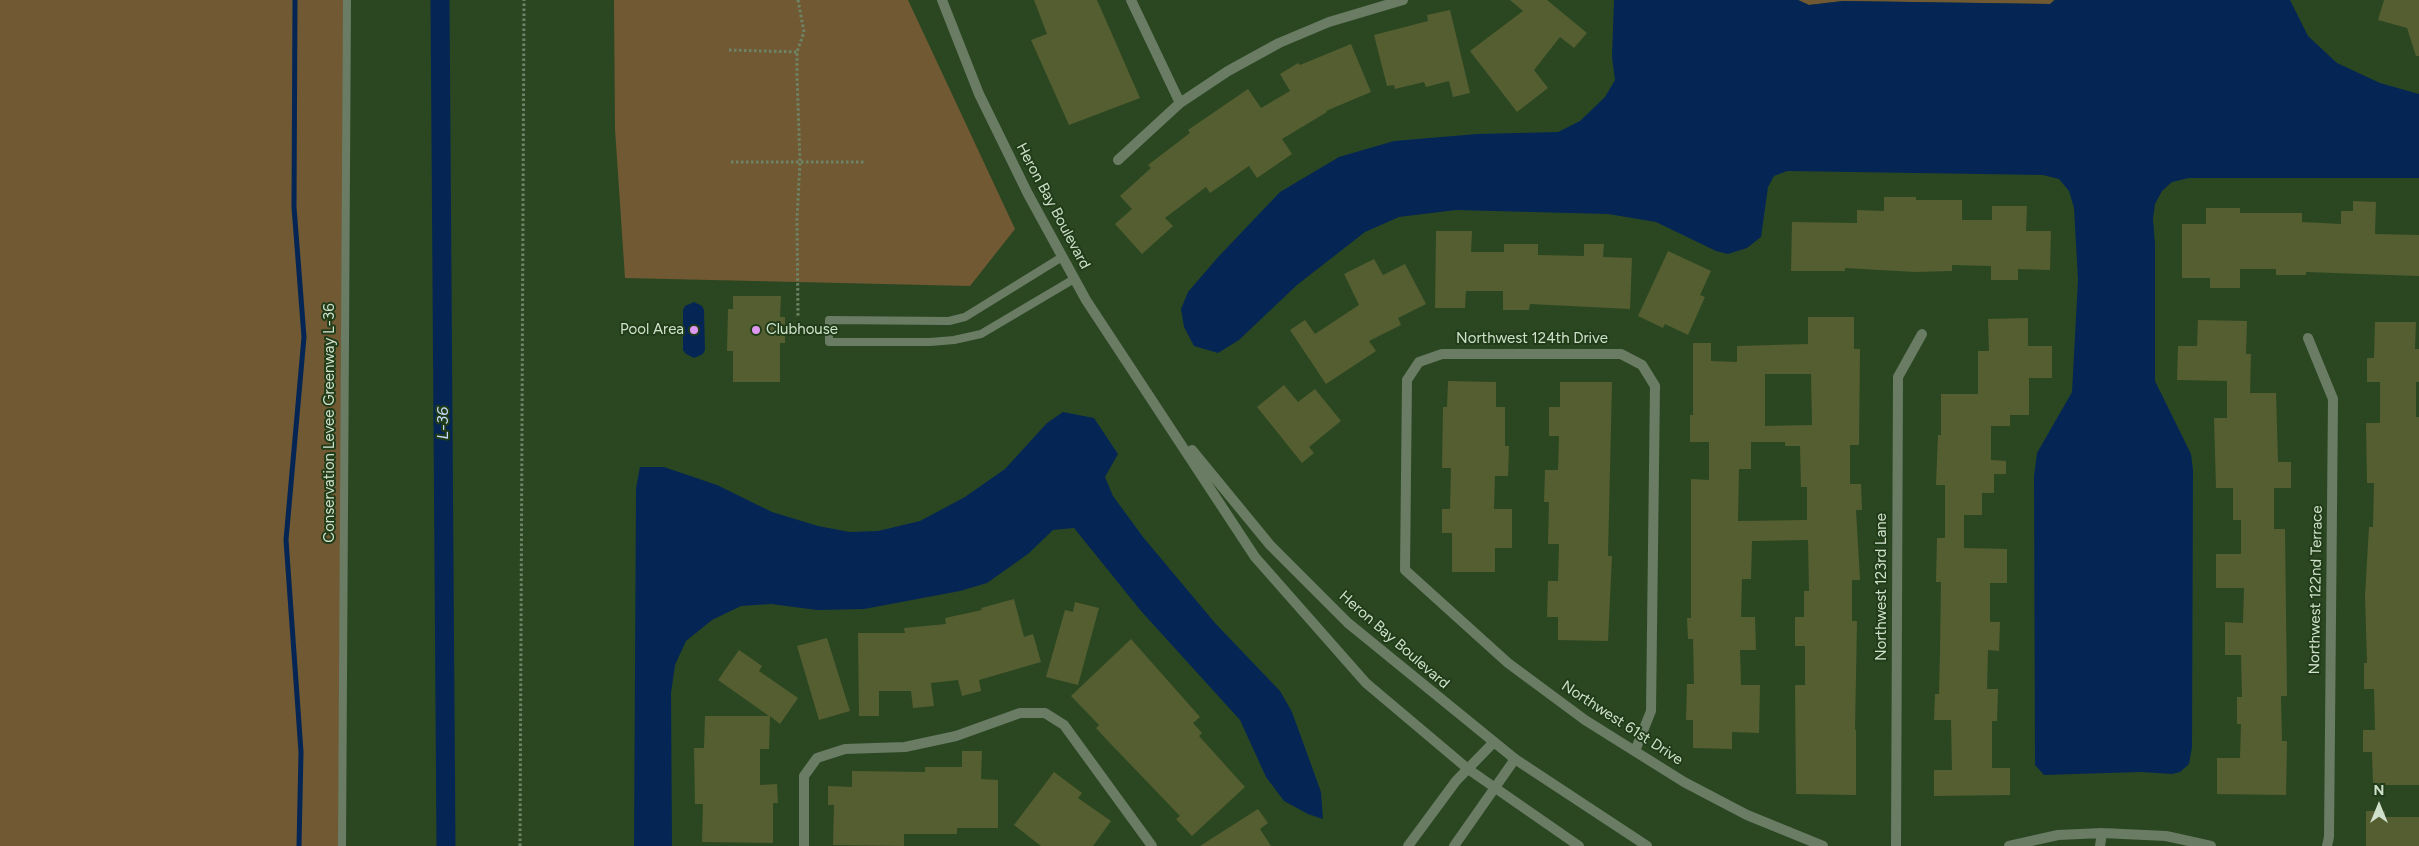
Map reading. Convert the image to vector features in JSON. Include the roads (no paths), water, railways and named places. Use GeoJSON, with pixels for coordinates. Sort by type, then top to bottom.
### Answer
{"type":"FeatureCollection","features":[{"type":"Feature","properties":{"kind":"street","name":"Heron Bay Boulevard"},"geometry":{"type":"LineString","coordinates":[[942,0],[979,94],[1028,194],[1074,279],[1255,557],[1366,683],[1468,769],[1579,846]]}},
{"type":"Feature","properties":{"kind":"street"},"geometry":{"type":"LineString","coordinates":[[1131,0],[1180,103]]}},
{"type":"Feature","properties":{"kind":"street"},"geometry":{"type":"LineString","coordinates":[[1118,160],[1180,103],[1228,71],[1279,43],[1330,22],[1403,0]]}},
{"type":"Feature","properties":{"kind":"street","name":"Northwest 123rd Lane"},"geometry":{"type":"LineString","coordinates":[[1896,846],[1898,377],[1922,334]]}},
{"type":"Feature","properties":{"kind":"street","name":"Northwest 122nd Terrace"},"geometry":{"type":"LineString","coordinates":[[2308,338],[2333,399],[2328,837],[2326,846]]}},
{"type":"Feature","properties":{"kind":"street","name":"Northwest 124th Drive"},"geometry":{"type":"LineString","coordinates":[[1406,570],[1407,380],[1419,362],[1442,354],[1621,354],[1642,365],[1655,386],[1651,711],[1635,751]]}},
{"type":"Feature","properties":{"kind":"street","name":"Heron Bay Boulevard"},"geometry":{"type":"LineString","coordinates":[[1161,412],[1270,545],[1348,623],[1493,743],[1647,846]]}},
{"type":"Feature","properties":{"kind":"street","name":"Northwest 61st Drive"},"geometry":{"type":"LineString","coordinates":[[1406,570],[1450,613],[1508,663],[1585,720],[1684,782],[1747,815],[1823,846]]}},
{"type":"Feature","properties":{"kind":"street"},"geometry":{"type":"LineString","coordinates":[[804,846],[804,776],[817,758],[845,750],[906,747],[956,736],[1020,713],[1045,713],[1064,724],[1152,846]]}},
{"type":"Feature","properties":{"kind":"street"},"geometry":{"type":"LineString","coordinates":[[1408,846],[1456,781],[1493,743]]}},
{"type":"Feature","properties":{"kind":"street"},"geometry":{"type":"LineString","coordinates":[[1454,846],[1515,759]]}},
{"type":"Feature","properties":{"kind":"street"},"geometry":{"type":"LineString","coordinates":[[2100,846],[2102,833]]}},
{"type":"Feature","properties":{"kind":"street"},"geometry":{"type":"LineString","coordinates":[[2009,846],[2058,835],[2102,833],[2166,836],[2211,846]]}},
{"type":"Feature","properties":{"kind":"street"},"geometry":{"type":"LineString","coordinates":[[2129,846],[2130,835]]}},
{"type":"Feature","properties":{"kind":"lane","name":"Conservation Levee Greenway L-36"},"geometry":{"type":"LineString","coordinates":[[342,846],[346,0]]}},
{"type":"Feature","properties":{"kind":"lane"},"geometry":{"type":"LineString","coordinates":[[1062,257],[966,317],[949,321],[829,320],[830,342],[938,341],[981,334],[1074,279]]}},
{"type":"Feature","properties":{"kind":"water"},"geometry":{"type":"Polygon","coordinates":[[[1614,0],[1798,0],[1809,5],[1843,1],[2050,4],[2055,0],[2290,0],[2308,36],[2337,63],[2380,83],[2419,94],[2419,178],[2189,178],[2172,182],[2162,191],[2155,204],[2153,219],[2155,244],[2155,381],[2191,454],[2193,470],[2192,747],[2189,764],[2180,772],[2172,774],[2141,772],[2044,775],[2035,765],[2034,476],[2037,453],[2072,392],[2078,280],[2074,208],[2069,191],[2059,179],[2043,175],[1787,171],[1774,176],[1768,187],[1761,237],[1747,248],[1728,254],[1716,251],[1656,222],[1608,214],[1456,210],[1399,217],[1365,232],[1297,285],[1239,340],[1218,353],[1194,346],[1184,327],[1181,309],[1188,292],[1219,256],[1280,192],[1339,157],[1394,141],[1477,134],[1558,132],[1580,121],[1605,97],[1615,80],[1612,57],[1614,0]]]}},
{"type":"Feature","properties":{"kind":"water","name":"Pool Area"},"geometry":{"type":"Polygon","coordinates":[[[694,302],[702,306],[704,310],[705,350],[703,354],[694,358],[683,350],[683,310],[685,306],[694,302]]]}},
{"type":"Feature","properties":{"kind":"water"},"geometry":{"type":"Polygon","coordinates":[[[1063,412],[1094,418],[1118,454],[1105,477],[1113,496],[1143,537],[1215,623],[1280,691],[1292,712],[1321,792],[1323,819],[1308,814],[1284,801],[1266,777],[1240,720],[1141,611],[1074,528],[1053,530],[1028,554],[987,583],[960,591],[864,609],[817,610],[771,604],[741,606],[712,620],[686,641],[675,665],[671,693],[672,846],[634,846],[636,488],[640,467],[664,467],[717,485],[772,512],[818,526],[850,532],[878,531],[920,521],[965,497],[1005,469],[1047,423],[1063,412]]]}},
{"type":"Feature","properties":{"kind":"waterway"},"geometry":{"type":"LineString","coordinates":[[295,0],[294,207],[304,337],[286,540],[301,752],[299,846]]}},
{"type":"Feature","properties":{"kind":"waterway","name":"L-36"},"geometry":{"type":"LineString","coordinates":[[440,0],[446,846]]}},
{"type":"Feature","properties":{"kind":"place","name":"Pool Area"},"geometry":{"type":"Point","coordinates":[694,330]}},
{"type":"Feature","properties":{"kind":"place","name":"Clubhouse"},"geometry":{"type":"Point","coordinates":[756,330]}}]}
